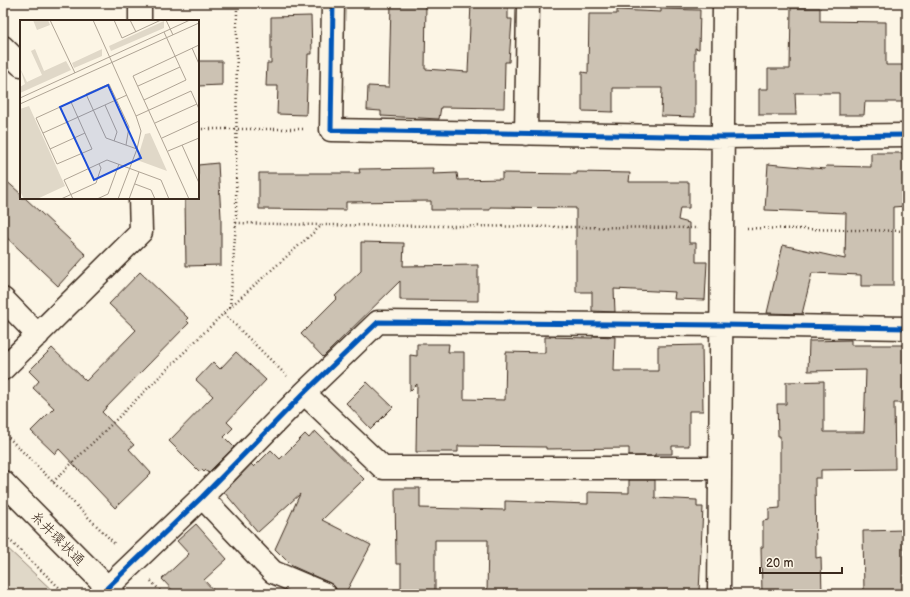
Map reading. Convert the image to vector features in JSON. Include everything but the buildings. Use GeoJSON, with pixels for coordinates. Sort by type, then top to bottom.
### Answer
{"type":"FeatureCollection","features":[{"type":"Feature","properties":{"kind":"street"},"geometry":{"type":"LineString","coordinates":[[140,3],[140,20]]}},
{"type":"Feature","properties":{"kind":"street"},"geometry":{"type":"LineString","coordinates":[[333,3],[331,130],[723,137],[907,135]]}},
{"type":"Feature","properties":{"kind":"street"},"geometry":{"type":"LineString","coordinates":[[526,134],[528,3]]}},
{"type":"Feature","properties":{"kind":"street"},"geometry":{"type":"LineString","coordinates":[[719,594],[724,3]]}},
{"type":"Feature","properties":{"kind":"street"},"geometry":{"type":"LineString","coordinates":[[3,47],[20,64]]}},
{"type":"Feature","properties":{"kind":"street"},"geometry":{"type":"LineString","coordinates":[[3,369],[141,232],[140,199]]}},
{"type":"Feature","properties":{"kind":"street"},"geometry":{"type":"LineString","coordinates":[[3,299],[38,335]]}},
{"type":"Feature","properties":{"kind":"street"},"geometry":{"type":"LineString","coordinates":[[110,591],[133,562],[202,497],[304,393],[378,322],[907,328]]}},
{"type":"Feature","properties":{"kind":"street"},"geometry":{"type":"LineString","coordinates":[[304,393],[383,468],[720,468]]}},
{"type":"Feature","properties":{"kind":"street","name":"糸井環状通"},"geometry":{"type":"LineString","coordinates":[[3,482],[110,591]]}},
{"type":"Feature","properties":{"kind":"street"},"geometry":{"type":"LineString","coordinates":[[202,497],[273,572],[325,594]]}},
{"type":"Feature","properties":{"kind":"path"},"geometry":{"type":"LineString","coordinates":[[230,307],[236,223],[237,3]]}},
{"type":"Feature","properties":{"kind":"path"},"geometry":{"type":"LineString","coordinates":[[199,129],[331,130]]}},
{"type":"Feature","properties":{"kind":"path"},"geometry":{"type":"LineString","coordinates":[[236,223],[907,231]]}},
{"type":"Feature","properties":{"kind":"path"},"geometry":{"type":"LineString","coordinates":[[53,482],[230,307],[322,225]]}},
{"type":"Feature","properties":{"kind":"path"},"geometry":{"type":"LineString","coordinates":[[224,314],[304,393]]}},
{"type":"Feature","properties":{"kind":"path"},"geometry":{"type":"LineString","coordinates":[[3,432],[163,594]]}},
{"type":"Feature","properties":{"kind":"path"},"geometry":{"type":"LineString","coordinates":[[3,534],[66,594]]}},
{"type":"Feature","properties":{"kind":"shaded area"},"geometry":{"type":"Polygon","coordinates":[[[3,544],[56,594],[3,594],[3,544]]]}},
{"type":"Feature","properties":{"kind":"cycle path"},"geometry":{"type":"LineString","coordinates":[[333,3],[331,130],[723,137],[907,135]]}},
{"type":"Feature","properties":{"kind":"cycle path"},"geometry":{"type":"LineString","coordinates":[[107,588],[202,497],[304,393],[378,322],[907,328]]}}]}
